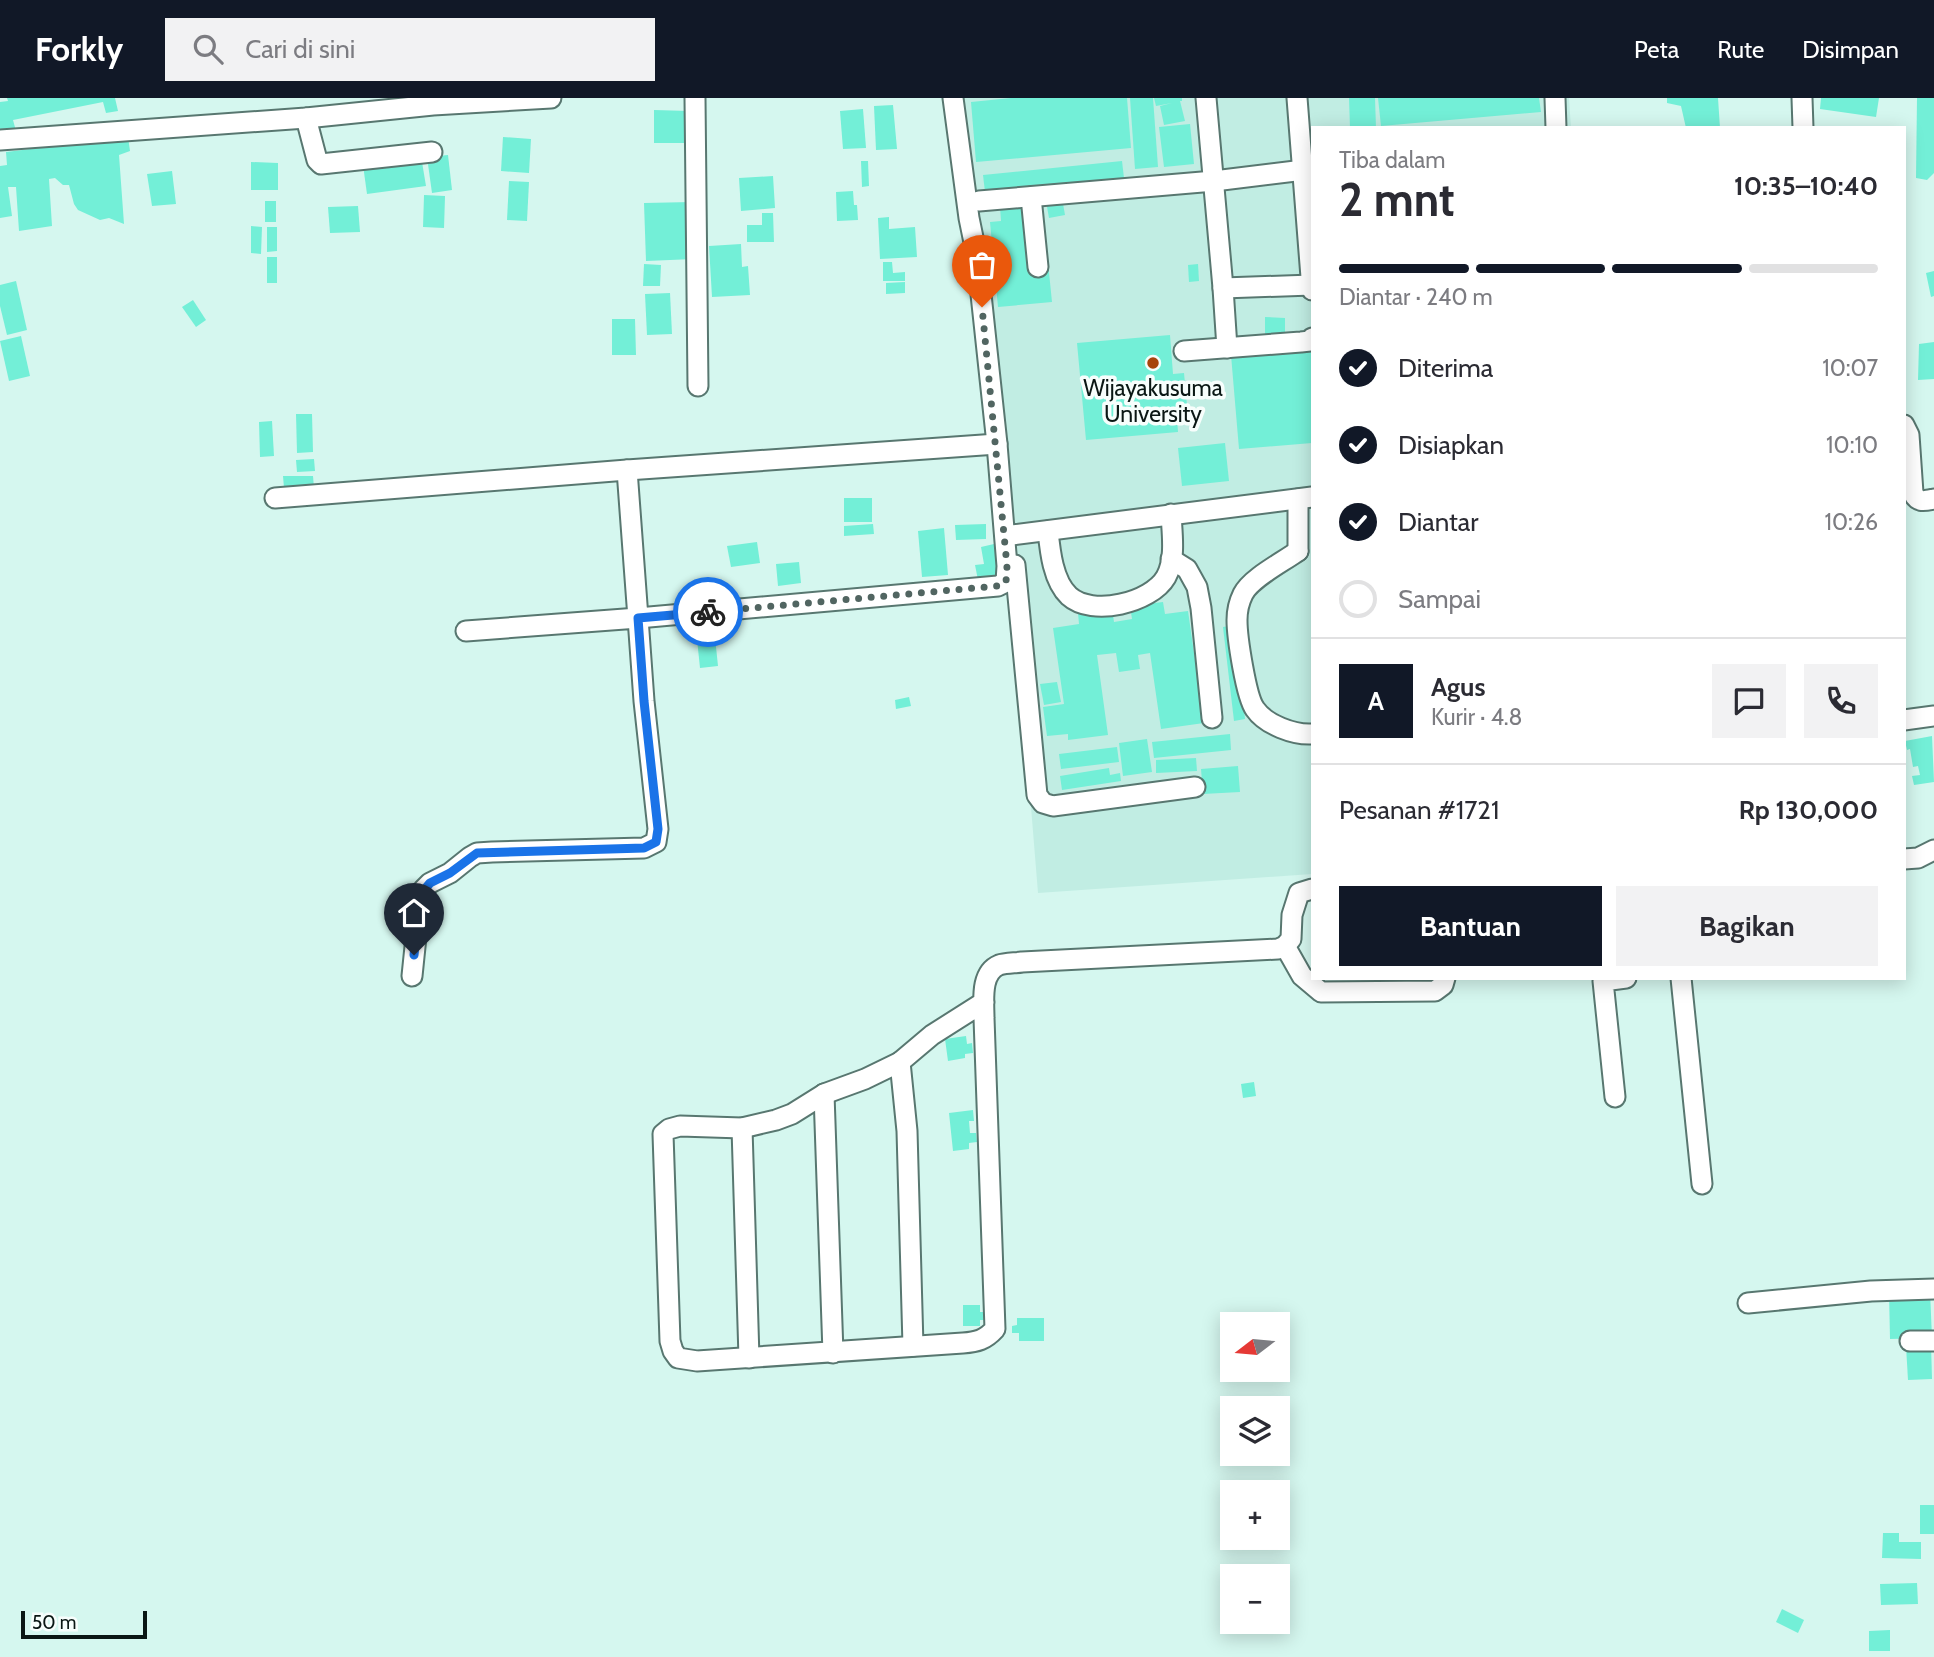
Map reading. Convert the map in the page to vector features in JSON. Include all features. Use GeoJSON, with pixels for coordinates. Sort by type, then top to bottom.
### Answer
{"type":"FeatureCollection","features":[{"type":"Feature","properties":{"kind":"street"},"geometry":{"type":"LineString","coordinates":[[0,140],[551,98]]}},
{"type":"Feature","properties":{"kind":"street"},"geometry":{"type":"LineString","coordinates":[[695,98],[698,386]]}},
{"type":"Feature","properties":{"kind":"street"},"geometry":{"type":"LineString","coordinates":[[466,631],[1004,584],[1008,577],[997,444],[977,257],[953,98]]}},
{"type":"Feature","properties":{"kind":"street"},"geometry":{"type":"LineString","coordinates":[[966,98],[975,188],[985,242],[1037,795],[1043,803],[1053,806],[1195,787]]}},
{"type":"Feature","properties":{"kind":"street"},"geometry":{"type":"LineString","coordinates":[[1206,98],[1227,348]]}},
{"type":"Feature","properties":{"kind":"street"},"geometry":{"type":"LineString","coordinates":[[1297,98],[1307,169],[1311,263]]}},
{"type":"Feature","properties":{"kind":"street"},"geometry":{"type":"LineString","coordinates":[[1555,98],[1556,126]]}},
{"type":"Feature","properties":{"kind":"street"},"geometry":{"type":"LineString","coordinates":[[1802,98],[1803,126]]}},
{"type":"Feature","properties":{"kind":"street"},"geometry":{"type":"LineString","coordinates":[[306,118],[317,160],[321,164],[432,152]]}},
{"type":"Feature","properties":{"kind":"street"},"geometry":{"type":"LineString","coordinates":[[979,201],[1214,181],[1307,169]]}},
{"type":"Feature","properties":{"kind":"street"},"geometry":{"type":"LineString","coordinates":[[1031,197],[1038,267]]}},
{"type":"Feature","properties":{"kind":"street"},"geometry":{"type":"LineString","coordinates":[[1223,288],[1311,287]]}},
{"type":"Feature","properties":{"kind":"street"},"geometry":{"type":"LineString","coordinates":[[1184,351],[1311,340]]}},
{"type":"Feature","properties":{"kind":"street"},"geometry":{"type":"LineString","coordinates":[[1906,429],[1909,435],[1913,493],[1916,499],[1922,501],[1934,499]]}},
{"type":"Feature","properties":{"kind":"street"},"geometry":{"type":"LineString","coordinates":[[275,498],[997,444]]}},
{"type":"Feature","properties":{"kind":"street"},"geometry":{"type":"LineString","coordinates":[[412,976],[420,898],[430,883],[450,873],[477,853],[644,848],[656,842],[658,829],[644,701],[626,470]]}},
{"type":"Feature","properties":{"kind":"street"},"geometry":{"type":"LineString","coordinates":[[1012,535],[1305,498],[1305,554],[1259,578],[1244,591],[1237,618],[1244,678],[1254,709],[1286,729],[1311,734]]}},
{"type":"Feature","properties":{"kind":"street"},"geometry":{"type":"LineString","coordinates":[[1048,531],[1060,584],[1069,596],[1083,604],[1096,606],[1124,604],[1139,600],[1165,580],[1171,559],[1171,514]]}},
{"type":"Feature","properties":{"kind":"street"},"geometry":{"type":"LineString","coordinates":[[1171,559],[1187,569],[1197,587],[1212,718]]}},
{"type":"Feature","properties":{"kind":"street"},"geometry":{"type":"LineString","coordinates":[[1906,720],[1934,716]]}},
{"type":"Feature","properties":{"kind":"street"},"geometry":{"type":"LineString","coordinates":[[1906,859],[1918,858],[1934,850]]}},
{"type":"Feature","properties":{"kind":"street"},"geometry":{"type":"LineString","coordinates":[[984,1002],[932,1035],[900,1062],[824,1094],[792,1114],[742,1128],[680,1126],[663,1134],[670,1327],[673,1351],[678,1358],[697,1362],[976,1342],[987,1338],[995,1329],[984,1002],[984,985],[990,970],[1000,965],[1279,949],[1291,939],[1292,915],[1299,893],[1311,889]]}},
{"type":"Feature","properties":{"kind":"street"},"geometry":{"type":"LineString","coordinates":[[1285,946],[1302,976],[1321,992],[1435,991],[1443,985],[1444,980]]}},
{"type":"Feature","properties":{"kind":"street"},"geometry":{"type":"LineString","coordinates":[[1611,980],[1603,981],[1615,1097]]}},
{"type":"Feature","properties":{"kind":"street"},"geometry":{"type":"LineString","coordinates":[[1681,980],[1702,1184]]}},
{"type":"Feature","properties":{"kind":"street"},"geometry":{"type":"LineString","coordinates":[[900,1062],[906,1131],[913,1346]]}},
{"type":"Feature","properties":{"kind":"street"},"geometry":{"type":"LineString","coordinates":[[824,1094],[832,1353]]}},
{"type":"Feature","properties":{"kind":"street"},"geometry":{"type":"LineString","coordinates":[[742,1128],[750,1358]]}},
{"type":"Feature","properties":{"kind":"street"},"geometry":{"type":"LineString","coordinates":[[1748,1303],[1871,1291],[1934,1289]]}},
{"type":"Feature","properties":{"kind":"street"},"geometry":{"type":"LineString","coordinates":[[1910,1340],[1934,1341]]}},
{"type":"Feature","properties":{"kind":"shaded area","name":"Wijayakusuma University"},"geometry":{"type":"Polygon","coordinates":[[[962,98],[1569,98],[1571,126],[1311,126],[1311,874],[1038,893],[981,227],[974,216],[962,98]]]}},
{"type":"Feature","properties":{"kind":"building"},"geometry":{"type":"Polygon","coordinates":[[[7,98],[115,98],[118,111],[106,113],[103,102],[13,120],[16,131],[0,134],[0,102],[8,101],[7,98]]]}},
{"type":"Feature","properties":{"kind":"building"},"geometry":{"type":"Polygon","coordinates":[[[1011,98],[1127,98],[1131,148],[976,162],[971,102],[1011,98]]]}},
{"type":"Feature","properties":{"kind":"building"},"geometry":{"type":"Polygon","coordinates":[[[1130,98],[1153,98],[1158,167],[1135,169],[1130,98]]]}},
{"type":"Feature","properties":{"kind":"building"},"geometry":{"type":"Polygon","coordinates":[[[1154,98],[1182,98],[1180,101],[1185,121],[1164,125],[1160,106],[1172,103],[1156,106],[1154,98]]]}},
{"type":"Feature","properties":{"kind":"building"},"geometry":{"type":"Polygon","coordinates":[[[1349,98],[1375,98],[1376,126],[1350,126],[1349,98]]]}},
{"type":"Feature","properties":{"kind":"building"},"geometry":{"type":"Polygon","coordinates":[[[1378,98],[1539,98],[1541,112],[1381,126],[1378,98]]]}},
{"type":"Feature","properties":{"kind":"building"},"geometry":{"type":"Polygon","coordinates":[[[1667,98],[1718,98],[1720,126],[1686,126],[1681,106],[1667,103],[1667,98]]]}},
{"type":"Feature","properties":{"kind":"building"},"geometry":{"type":"Polygon","coordinates":[[[1821,98],[1879,98],[1876,117],[1820,109],[1821,98]]]}},
{"type":"Feature","properties":{"kind":"building"},"geometry":{"type":"Polygon","coordinates":[[[1917,98],[1934,98],[1934,173],[1927,180],[1916,178],[1917,98]]]}},
{"type":"Feature","properties":{"kind":"building"},"geometry":{"type":"Polygon","coordinates":[[[893,105],[897,149],[876,150],[874,106],[893,105]]]}},
{"type":"Feature","properties":{"kind":"building"},"geometry":{"type":"Polygon","coordinates":[[[863,109],[866,148],[843,149],[840,111],[863,109]]]}},
{"type":"Feature","properties":{"kind":"building"},"geometry":{"type":"Polygon","coordinates":[[[654,110],[690,111],[690,143],[654,143],[654,110]]]}},
{"type":"Feature","properties":{"kind":"building"},"geometry":{"type":"Polygon","coordinates":[[[1190,124],[1194,164],[1164,167],[1159,127],[1190,124]]]}},
{"type":"Feature","properties":{"kind":"building"},"geometry":{"type":"Polygon","coordinates":[[[128,137],[130,151],[119,155],[124,224],[109,218],[100,220],[78,210],[69,185],[63,185],[55,178],[49,179],[52,226],[19,231],[16,187],[8,187],[12,216],[0,218],[0,166],[7,165],[6,152],[128,137]]]}},
{"type":"Feature","properties":{"kind":"building"},"geometry":{"type":"Polygon","coordinates":[[[503,137],[531,139],[529,173],[501,171],[503,137]]]}},
{"type":"Feature","properties":{"kind":"building"},"geometry":{"type":"Polygon","coordinates":[[[448,155],[452,190],[432,193],[427,157],[448,155]]]}},
{"type":"Feature","properties":{"kind":"building"},"geometry":{"type":"Polygon","coordinates":[[[421,156],[426,186],[367,194],[363,165],[421,156]]]}},
{"type":"Feature","properties":{"kind":"building"},"geometry":{"type":"Polygon","coordinates":[[[861,161],[868,161],[869,186],[862,187],[861,161]]]}},
{"type":"Feature","properties":{"kind":"building"},"geometry":{"type":"Polygon","coordinates":[[[1122,161],[1124,178],[985,192],[983,175],[1122,161]]]}},
{"type":"Feature","properties":{"kind":"building"},"geometry":{"type":"Polygon","coordinates":[[[251,162],[278,163],[278,190],[251,190],[251,162]]]}},
{"type":"Feature","properties":{"kind":"building"},"geometry":{"type":"Polygon","coordinates":[[[172,171],[176,204],[152,206],[147,174],[172,171]]]}},
{"type":"Feature","properties":{"kind":"building"},"geometry":{"type":"Polygon","coordinates":[[[773,176],[775,208],[741,211],[739,178],[773,176]]]}},
{"type":"Feature","properties":{"kind":"building"},"geometry":{"type":"Polygon","coordinates":[[[509,181],[529,182],[527,221],[507,220],[509,181]]]}},
{"type":"Feature","properties":{"kind":"building"},"geometry":{"type":"Polygon","coordinates":[[[853,191],[858,220],[837,221],[836,192],[853,191]]]}},
{"type":"Feature","properties":{"kind":"building"},"geometry":{"type":"Polygon","coordinates":[[[424,195],[445,196],[444,228],[423,227],[424,195]]]}},
{"type":"Feature","properties":{"kind":"building"},"geometry":{"type":"Polygon","coordinates":[[[1062,198],[1065,215],[1049,218],[1046,201],[1062,198]]]}},
{"type":"Feature","properties":{"kind":"building"},"geometry":{"type":"Polygon","coordinates":[[[265,201],[276,201],[276,222],[265,222],[265,201]]]}},
{"type":"Feature","properties":{"kind":"building"},"geometry":{"type":"Polygon","coordinates":[[[692,202],[694,259],[646,261],[644,203],[692,202]]]}},
{"type":"Feature","properties":{"kind":"building"},"geometry":{"type":"Polygon","coordinates":[[[1042,203],[1052,302],[998,307],[990,222],[1001,221],[1000,207],[1042,203]]]}},
{"type":"Feature","properties":{"kind":"building"},"geometry":{"type":"Polygon","coordinates":[[[358,206],[360,232],[330,233],[328,207],[358,206]]]}},
{"type":"Feature","properties":{"kind":"building"},"geometry":{"type":"Polygon","coordinates":[[[762,213],[773,213],[774,242],[747,242],[747,225],[762,225],[762,213]]]}},
{"type":"Feature","properties":{"kind":"building"},"geometry":{"type":"Polygon","coordinates":[[[889,217],[889,229],[915,227],[917,257],[880,259],[878,218],[889,217]]]}},
{"type":"Feature","properties":{"kind":"building"},"geometry":{"type":"Polygon","coordinates":[[[251,226],[262,227],[261,254],[251,253],[251,226]]]}},
{"type":"Feature","properties":{"kind":"building"},"geometry":{"type":"Polygon","coordinates":[[[267,227],[277,227],[277,251],[267,252],[267,227]]]}},
{"type":"Feature","properties":{"kind":"building"},"geometry":{"type":"Polygon","coordinates":[[[741,244],[742,267],[748,266],[750,295],[712,297],[709,246],[741,244]]]}},
{"type":"Feature","properties":{"kind":"building"},"geometry":{"type":"Polygon","coordinates":[[[267,257],[277,257],[277,283],[267,283],[267,257]]]}},
{"type":"Feature","properties":{"kind":"building"},"geometry":{"type":"Polygon","coordinates":[[[883,262],[892,262],[893,273],[905,272],[905,281],[883,281],[883,262]]]}},
{"type":"Feature","properties":{"kind":"building"},"geometry":{"type":"Polygon","coordinates":[[[644,264],[661,265],[660,286],[643,286],[644,264]]]}},
{"type":"Feature","properties":{"kind":"building"},"geometry":{"type":"Polygon","coordinates":[[[1198,264],[1199,281],[1189,282],[1188,265],[1198,264]]]}},
{"type":"Feature","properties":{"kind":"building"},"geometry":{"type":"Polygon","coordinates":[[[1934,271],[1934,296],[1931,297],[1926,273],[1934,271]]]}},
{"type":"Feature","properties":{"kind":"building"},"geometry":{"type":"Polygon","coordinates":[[[16,281],[27,330],[7,335],[0,306],[0,285],[16,281]]]}},
{"type":"Feature","properties":{"kind":"building"},"geometry":{"type":"Polygon","coordinates":[[[905,282],[905,293],[886,294],[886,283],[905,282]]]}},
{"type":"Feature","properties":{"kind":"building"},"geometry":{"type":"Polygon","coordinates":[[[670,293],[672,334],[647,335],[645,294],[670,293]]]}},
{"type":"Feature","properties":{"kind":"building"},"geometry":{"type":"Polygon","coordinates":[[[193,300],[206,320],[196,327],[182,307],[193,300]]]}},
{"type":"Feature","properties":{"kind":"building"},"geometry":{"type":"Polygon","coordinates":[[[1265,317],[1285,318],[1285,334],[1265,334],[1265,317]]]}},
{"type":"Feature","properties":{"kind":"building"},"geometry":{"type":"Polygon","coordinates":[[[612,319],[635,319],[636,355],[612,355],[612,319]]]}},
{"type":"Feature","properties":{"kind":"building"},"geometry":{"type":"Polygon","coordinates":[[[1170,335],[1173,374],[1184,373],[1187,405],[1176,405],[1178,432],[1086,440],[1077,343],[1170,335]]]}},
{"type":"Feature","properties":{"kind":"building"},"geometry":{"type":"Polygon","coordinates":[[[21,336],[30,376],[9,381],[0,341],[21,336]]]}},
{"type":"Feature","properties":{"kind":"building"},"geometry":{"type":"Polygon","coordinates":[[[1934,342],[1934,379],[1918,380],[1919,344],[1934,342]]]}},
{"type":"Feature","properties":{"kind":"building"},"geometry":{"type":"Polygon","coordinates":[[[1311,348],[1311,443],[1239,449],[1231,355],[1311,348]]]}},
{"type":"Feature","properties":{"kind":"building"},"geometry":{"type":"Polygon","coordinates":[[[296,414],[312,414],[313,452],[297,453],[296,414]]]}},
{"type":"Feature","properties":{"kind":"building"},"geometry":{"type":"Polygon","coordinates":[[[272,421],[274,456],[260,457],[259,422],[272,421]]]}},
{"type":"Feature","properties":{"kind":"building"},"geometry":{"type":"Polygon","coordinates":[[[1225,443],[1229,481],[1182,486],[1178,448],[1225,443]]]}},
{"type":"Feature","properties":{"kind":"building"},"geometry":{"type":"Polygon","coordinates":[[[314,459],[315,471],[297,472],[296,460],[314,459]]]}},
{"type":"Feature","properties":{"kind":"building"},"geometry":{"type":"Polygon","coordinates":[[[283,476],[313,476],[314,488],[284,488],[283,476]]]}},
{"type":"Feature","properties":{"kind":"building"},"geometry":{"type":"Polygon","coordinates":[[[844,498],[872,498],[872,522],[844,522],[844,498]]]}},
{"type":"Feature","properties":{"kind":"building"},"geometry":{"type":"Polygon","coordinates":[[[873,524],[874,534],[844,536],[844,526],[873,524]]]}},
{"type":"Feature","properties":{"kind":"building"},"geometry":{"type":"Polygon","coordinates":[[[986,524],[986,539],[956,540],[955,525],[986,524]]]}},
{"type":"Feature","properties":{"kind":"building"},"geometry":{"type":"Polygon","coordinates":[[[944,528],[948,575],[922,577],[918,531],[944,528]]]}},
{"type":"Feature","properties":{"kind":"building"},"geometry":{"type":"Polygon","coordinates":[[[757,542],[760,563],[731,567],[727,546],[757,542]]]}},
{"type":"Feature","properties":{"kind":"building"},"geometry":{"type":"Polygon","coordinates":[[[994,544],[1000,576],[978,580],[975,565],[984,564],[981,547],[994,544]]]}},
{"type":"Feature","properties":{"kind":"building"},"geometry":{"type":"Polygon","coordinates":[[[799,562],[801,583],[778,586],[776,564],[799,562]]]}},
{"type":"Feature","properties":{"kind":"building"},"geometry":{"type":"Polygon","coordinates":[[[1163,602],[1165,614],[1188,611],[1204,723],[1161,729],[1150,653],[1138,655],[1140,669],[1119,672],[1116,653],[1097,655],[1108,735],[1068,740],[1068,734],[1047,736],[1043,707],[1064,704],[1053,628],[1079,624],[1078,613],[1112,608],[1114,622],[1132,619],[1130,606],[1163,602]]]}},
{"type":"Feature","properties":{"kind":"building"},"geometry":{"type":"Polygon","coordinates":[[[713,618],[718,666],[700,668],[695,620],[713,618]]]}},
{"type":"Feature","properties":{"kind":"building"},"geometry":{"type":"Polygon","coordinates":[[[1235,625],[1245,719],[1234,721],[1223,627],[1235,625]]]}},
{"type":"Feature","properties":{"kind":"building"},"geometry":{"type":"Polygon","coordinates":[[[1057,682],[1061,702],[1044,705],[1040,684],[1057,682]]]}},
{"type":"Feature","properties":{"kind":"building"},"geometry":{"type":"Polygon","coordinates":[[[909,697],[911,706],[896,709],[895,700],[909,697]]]}},
{"type":"Feature","properties":{"kind":"building"},"geometry":{"type":"Polygon","coordinates":[[[1230,734],[1231,750],[1154,758],[1152,742],[1230,734]]]}},
{"type":"Feature","properties":{"kind":"building"},"geometry":{"type":"Polygon","coordinates":[[[1932,736],[1934,782],[1914,785],[1912,776],[1920,775],[1918,766],[1913,767],[1906,741],[1932,736]]]}},
{"type":"Feature","properties":{"kind":"building"},"geometry":{"type":"Polygon","coordinates":[[[1147,739],[1152,772],[1123,776],[1119,743],[1147,739]]]}},
{"type":"Feature","properties":{"kind":"building"},"geometry":{"type":"Polygon","coordinates":[[[1117,747],[1119,762],[1061,769],[1059,754],[1117,747]]]}},
{"type":"Feature","properties":{"kind":"building"},"geometry":{"type":"Polygon","coordinates":[[[1196,758],[1197,771],[1156,773],[1156,760],[1196,758]]]}},
{"type":"Feature","properties":{"kind":"building"},"geometry":{"type":"Polygon","coordinates":[[[1238,766],[1240,792],[1203,794],[1201,769],[1238,766]]]}},
{"type":"Feature","properties":{"kind":"building"},"geometry":{"type":"Polygon","coordinates":[[[1109,768],[1110,775],[1120,773],[1121,781],[1062,790],[1060,776],[1109,768]]]}},
{"type":"Feature","properties":{"kind":"building"},"geometry":{"type":"Polygon","coordinates":[[[966,1036],[967,1044],[972,1043],[973,1053],[965,1054],[965,1058],[948,1061],[945,1039],[966,1036]]]}},
{"type":"Feature","properties":{"kind":"building"},"geometry":{"type":"Polygon","coordinates":[[[1254,1082],[1256,1096],[1243,1098],[1241,1084],[1254,1082]]]}},
{"type":"Feature","properties":{"kind":"building"},"geometry":{"type":"Polygon","coordinates":[[[973,1110],[974,1121],[969,1121],[970,1133],[976,1133],[977,1142],[969,1143],[969,1149],[953,1151],[949,1113],[973,1110]]]}},
{"type":"Feature","properties":{"kind":"building"},"geometry":{"type":"Polygon","coordinates":[[[1930,1291],[1932,1338],[1890,1339],[1889,1292],[1930,1291]]]}},
{"type":"Feature","properties":{"kind":"building"},"geometry":{"type":"Polygon","coordinates":[[[963,1305],[980,1305],[980,1312],[986,1312],[986,1320],[980,1320],[980,1326],[963,1326],[963,1305]]]}},
{"type":"Feature","properties":{"kind":"building"},"geometry":{"type":"Polygon","coordinates":[[[1017,1318],[1044,1318],[1044,1341],[1019,1341],[1019,1333],[1012,1333],[1012,1326],[1017,1325],[1017,1318]]]}},
{"type":"Feature","properties":{"kind":"building"},"geometry":{"type":"Polygon","coordinates":[[[1931,1344],[1932,1379],[1908,1380],[1906,1346],[1931,1344]]]}},
{"type":"Feature","properties":{"kind":"building"},"geometry":{"type":"Polygon","coordinates":[[[1920,1505],[1934,1505],[1934,1534],[1920,1534],[1920,1505]]]}},
{"type":"Feature","properties":{"kind":"building"},"geometry":{"type":"Polygon","coordinates":[[[1883,1533],[1899,1533],[1899,1542],[1921,1542],[1921,1559],[1882,1558],[1883,1533]]]}},
{"type":"Feature","properties":{"kind":"building"},"geometry":{"type":"Polygon","coordinates":[[[1917,1583],[1918,1604],[1881,1605],[1880,1584],[1917,1583]]]}},
{"type":"Feature","properties":{"kind":"building"},"geometry":{"type":"Polygon","coordinates":[[[1782,1609],[1804,1620],[1798,1633],[1776,1622],[1782,1609]]]}},
{"type":"Feature","properties":{"kind":"building"},"geometry":{"type":"Polygon","coordinates":[[[1890,1630],[1890,1651],[1869,1651],[1869,1631],[1890,1630]]]}},
{"type":"Feature","properties":{"kind":"way so far"},"geometry":{"type":"LineString","coordinates":[[708,612],[998,586],[1006,582],[1008,577],[997,444],[982,307]]}},
{"type":"Feature","properties":{"kind":"place","name":"Wijayakusuma University"},"geometry":{"type":"Point","coordinates":[1153,363]}},
{"type":"Feature","properties":{"kind":"route"},"geometry":{"type":"LineString","coordinates":[[414,955],[420,898],[425,889],[477,853],[644,848],[656,842],[658,829],[638,618],[708,612]]}}]}
